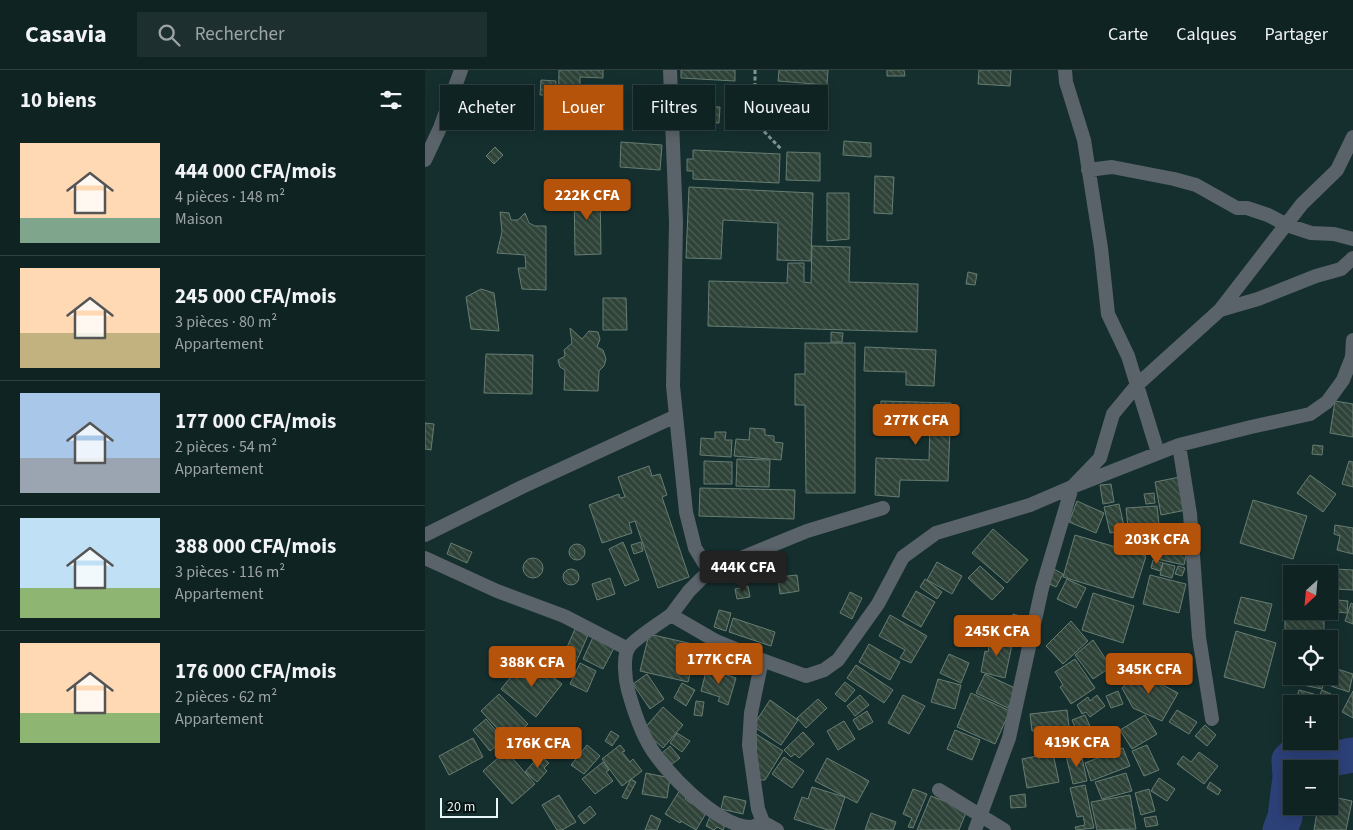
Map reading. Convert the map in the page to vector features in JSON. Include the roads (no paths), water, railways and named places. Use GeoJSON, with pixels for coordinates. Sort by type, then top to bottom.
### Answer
{"type":"FeatureCollection","features":[{"type":"Feature","properties":{"kind":"street"},"geometry":{"type":"LineString","coordinates":[[425,160],[440,128],[461,70]]}},
{"type":"Feature","properties":{"kind":"street"},"geometry":{"type":"LineString","coordinates":[[670,70],[676,222],[673,386],[686,512],[695,548],[709,571]]}},
{"type":"Feature","properties":{"kind":"street"},"geometry":{"type":"LineString","coordinates":[[1065,70],[1066,82],[1083,140],[1101,248],[1109,314],[1128,356],[1158,453]]}},
{"type":"Feature","properties":{"kind":"street"},"geometry":{"type":"LineString","coordinates":[[975,830],[1009,738],[1042,588],[1072,487],[1100,458],[1113,414],[1137,386],[1220,310],[1303,204],[1337,170],[1353,137]]}},
{"type":"Feature","properties":{"kind":"street"},"geometry":{"type":"LineString","coordinates":[[1088,170],[1112,168],[1174,179],[1196,185],[1237,208],[1247,208],[1268,214],[1287,225],[1311,233],[1334,234],[1353,238]]}},
{"type":"Feature","properties":{"kind":"street"},"geometry":{"type":"LineString","coordinates":[[1220,310],[1258,299],[1316,276],[1341,269],[1353,258]]}},
{"type":"Feature","properties":{"kind":"street"},"geometry":{"type":"LineString","coordinates":[[671,615],[716,641],[806,676],[824,670],[838,660],[878,604],[903,557],[936,533],[1030,505],[1179,445],[1310,414],[1327,402],[1343,380],[1352,357],[1353,340]]}},
{"type":"Feature","properties":{"kind":"street"},"geometry":{"type":"LineString","coordinates":[[425,535],[522,487],[676,416]]}},
{"type":"Feature","properties":{"kind":"street"},"geometry":{"type":"LineString","coordinates":[[1179,445],[1190,514],[1199,637],[1212,719]]}},
{"type":"Feature","properties":{"kind":"street"},"geometry":{"type":"LineString","coordinates":[[763,822],[751,827],[713,812],[674,779],[648,744],[634,712],[624,674],[628,649],[647,632],[671,615],[689,591],[709,571],[807,531],[883,508]]}},
{"type":"Feature","properties":{"kind":"street"},"geometry":{"type":"LineString","coordinates":[[425,558],[497,592],[564,616],[628,649]]}},
{"type":"Feature","properties":{"kind":"street"},"geometry":{"type":"LineString","coordinates":[[762,660],[751,714],[749,745],[758,810],[763,822],[777,830]]}},
{"type":"Feature","properties":{"kind":"street"},"geometry":{"type":"LineString","coordinates":[[939,790],[1004,830]]}},
{"type":"Feature","properties":{"kind":"waterway"},"geometry":{"type":"LineString","coordinates":[[1280,830],[1285,817],[1290,777],[1289,760],[1296,753],[1308,754],[1325,760],[1353,755]]}}]}
